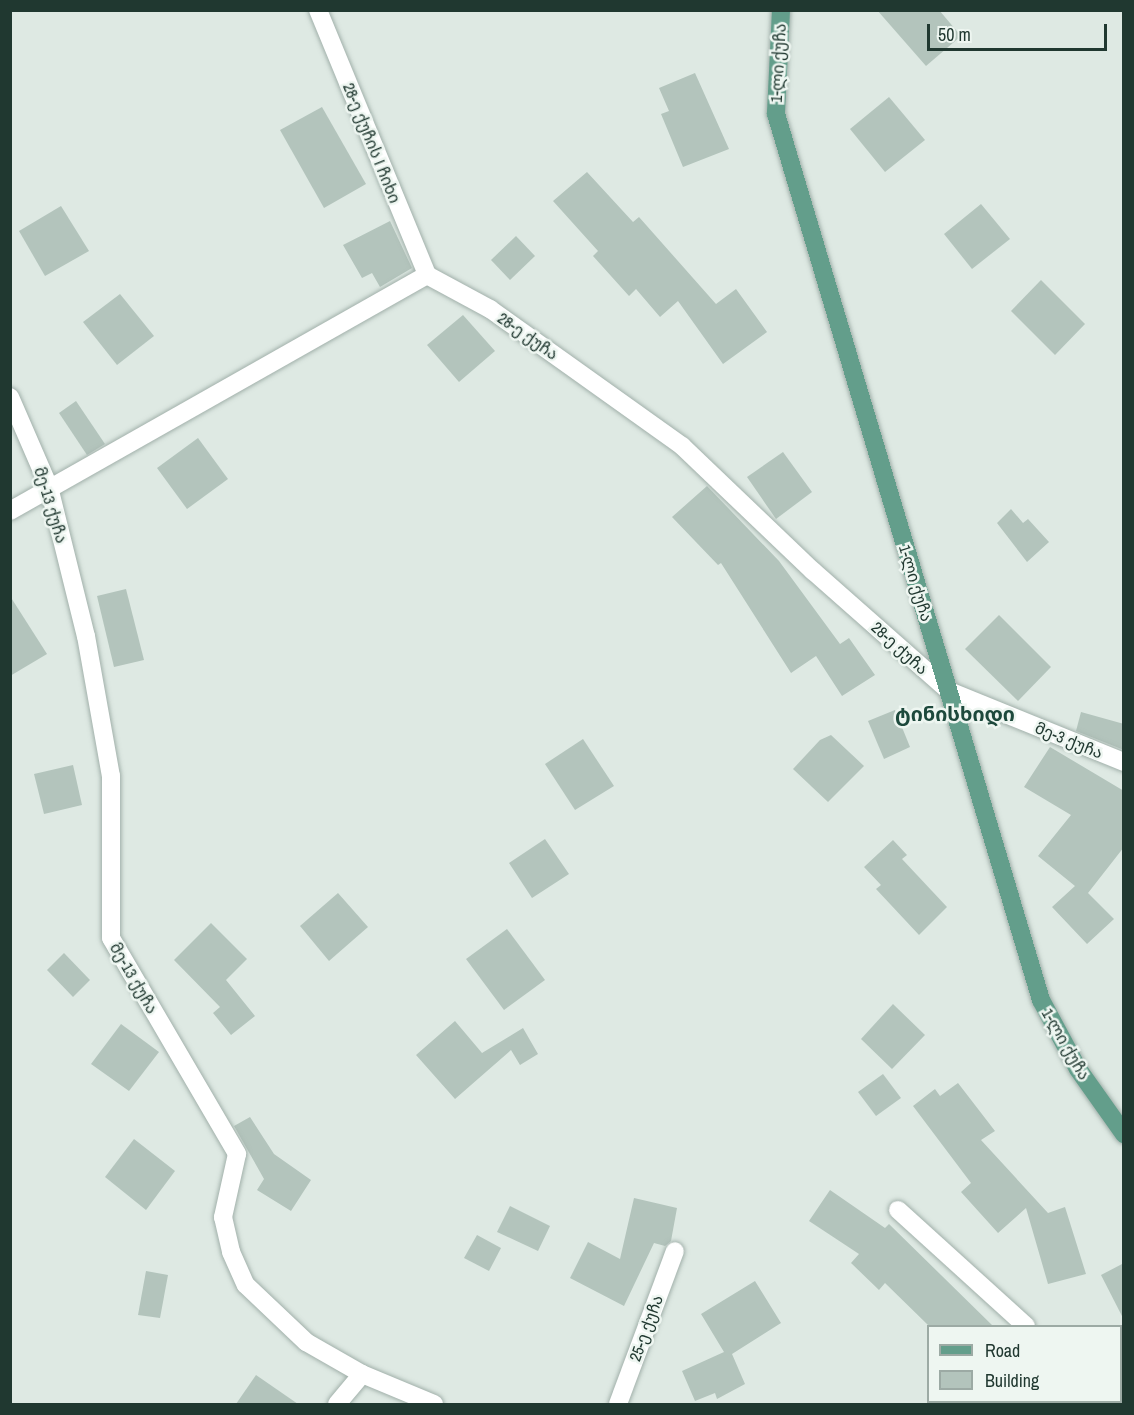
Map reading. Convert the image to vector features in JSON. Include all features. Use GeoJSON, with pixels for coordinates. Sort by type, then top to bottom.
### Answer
{"type":"FeatureCollection","features":[{"type":"Feature","properties":{"kind":"main road","name":"1-ლი ქუჩა"},"geometry":{"type":"LineString","coordinates":[[781,10],[776,114],[1041,1000],[1078,1069],[1124,1134]]}},
{"type":"Feature","properties":{"kind":"street","name":"28-ე ქუჩის I ჩიხი"},"geometry":{"type":"LineString","coordinates":[[318,10],[427,275]]}},
{"type":"Feature","properties":{"kind":"street"},"geometry":{"type":"LineString","coordinates":[[10,511],[427,275]]}},
{"type":"Feature","properties":{"kind":"street","name":"28-ე ქუჩა"},"geometry":{"type":"LineString","coordinates":[[427,275],[490,309],[682,446],[813,571],[949,691]]}},
{"type":"Feature","properties":{"kind":"street","name":"მე-13 ქუჩა"},"geometry":{"type":"LineString","coordinates":[[10,397],[49,487],[86,636],[111,776],[111,938],[237,1154],[223,1217],[231,1252],[246,1286],[306,1342],[362,1374],[434,1404]]}},
{"type":"Feature","properties":{"kind":"street","name":"მე-3 ქუჩა"},"geometry":{"type":"LineString","coordinates":[[949,691],[1124,762]]}},
{"type":"Feature","properties":{"kind":"street"},"geometry":{"type":"LineString","coordinates":[[898,1210],[1025,1325]]}},
{"type":"Feature","properties":{"kind":"street","name":"25-ე ქუჩა"},"geometry":{"type":"LineString","coordinates":[[618,1404],[675,1251]]}},
{"type":"Feature","properties":{"kind":"street"},"geometry":{"type":"LineString","coordinates":[[337,1404],[362,1374]]}},
{"type":"Feature","properties":{"kind":"building"},"geometry":{"type":"Polygon","coordinates":[[[877,10],[939,10],[961,36],[926,66],[877,10]]]}},
{"type":"Feature","properties":{"kind":"building"},"geometry":{"type":"Polygon","coordinates":[[[695,73],[729,149],[683,167],[661,114],[669,111],[659,88],[695,73]]]}},
{"type":"Feature","properties":{"kind":"building"},"geometry":{"type":"Polygon","coordinates":[[[889,97],[925,140],[885,172],[850,129],[889,97]]]}},
{"type":"Feature","properties":{"kind":"building"},"geometry":{"type":"Polygon","coordinates":[[[322,107],[366,184],[324,208],[280,130],[322,107]]]}},
{"type":"Feature","properties":{"kind":"building"},"geometry":{"type":"Polygon","coordinates":[[[587,172],[633,222],[639,217],[716,304],[736,289],[767,332],[723,364],[678,301],[660,317],[636,289],[629,296],[593,256],[598,251],[553,201],[587,172]]]}},
{"type":"Feature","properties":{"kind":"building"},"geometry":{"type":"Polygon","coordinates":[[[981,204],[1010,239],[972,269],[944,234],[981,204]]]}},
{"type":"Feature","properties":{"kind":"building"},"geometry":{"type":"Polygon","coordinates":[[[61,206],[89,251],[45,276],[19,231],[61,206]]]}},
{"type":"Feature","properties":{"kind":"building"},"geometry":{"type":"Polygon","coordinates":[[[390,221],[412,268],[380,287],[372,273],[362,278],[343,245],[390,221]]]}},
{"type":"Feature","properties":{"kind":"building"},"geometry":{"type":"Polygon","coordinates":[[[516,236],[535,256],[510,280],[491,260],[516,236]]]}},
{"type":"Feature","properties":{"kind":"building"},"geometry":{"type":"Polygon","coordinates":[[[1041,280],[1085,324],[1055,355],[1011,311],[1041,280]]]}},
{"type":"Feature","properties":{"kind":"building"},"geometry":{"type":"Polygon","coordinates":[[[120,294],[154,336],[117,365],[83,322],[120,294]]]}},
{"type":"Feature","properties":{"kind":"building"},"geometry":{"type":"Polygon","coordinates":[[[463,315],[495,351],[459,382],[427,345],[463,315]]]}},
{"type":"Feature","properties":{"kind":"building"},"geometry":{"type":"Polygon","coordinates":[[[76,401],[105,444],[87,455],[59,413],[76,401]]]}},
{"type":"Feature","properties":{"kind":"building"},"geometry":{"type":"Polygon","coordinates":[[[198,438],[228,479],[187,509],[157,468],[198,438]]]}},
{"type":"Feature","properties":{"kind":"building"},"geometry":{"type":"Polygon","coordinates":[[[783,452],[812,492],[776,519],[747,477],[783,452]]]}},
{"type":"Feature","properties":{"kind":"building"},"geometry":{"type":"Polygon","coordinates":[[[707,486],[779,561],[840,644],[849,638],[875,675],[842,696],[816,656],[791,673],[721,563],[718,565],[672,517],[707,486]]]}},
{"type":"Feature","properties":{"kind":"building"},"geometry":{"type":"Polygon","coordinates":[[[1011,509],[1023,523],[1028,519],[1049,542],[1027,562],[997,523],[1011,509]]]}},
{"type":"Feature","properties":{"kind":"building"},"geometry":{"type":"Polygon","coordinates":[[[126,589],[144,660],[114,667],[97,596],[126,589]]]}},
{"type":"Feature","properties":{"kind":"building"},"geometry":{"type":"Polygon","coordinates":[[[10,596],[47,654],[10,676],[10,596]]]}},
{"type":"Feature","properties":{"kind":"building"},"geometry":{"type":"Polygon","coordinates":[[[999,615],[1051,667],[1018,701],[965,649],[999,615]]]}},
{"type":"Feature","properties":{"kind":"building"},"geometry":{"type":"Polygon","coordinates":[[[895,710],[910,747],[884,759],[868,721],[895,710]]]}},
{"type":"Feature","properties":{"kind":"building"},"geometry":{"type":"Polygon","coordinates":[[[1081,712],[1124,724],[1124,750],[1076,731],[1081,712]]]}},
{"type":"Feature","properties":{"kind":"building"},"geometry":{"type":"Polygon","coordinates":[[[831,735],[864,766],[828,802],[793,769],[820,740],[831,735]]]}},
{"type":"Feature","properties":{"kind":"building"},"geometry":{"type":"Polygon","coordinates":[[[583,739],[614,786],[575,810],[545,764],[583,739]]]}},
{"type":"Feature","properties":{"kind":"building"},"geometry":{"type":"Polygon","coordinates":[[[1050,747],[1124,791],[1124,847],[1088,893],[1114,919],[1087,944],[1052,907],[1075,886],[1038,856],[1071,815],[1024,787],[1050,747]]]}},
{"type":"Feature","properties":{"kind":"building"},"geometry":{"type":"Polygon","coordinates":[[[73,765],[82,805],[44,814],[34,774],[73,765]]]}},
{"type":"Feature","properties":{"kind":"building"},"geometry":{"type":"Polygon","coordinates":[[[545,839],[569,874],[532,898],[509,863],[545,839]]]}},
{"type":"Feature","properties":{"kind":"building"},"geometry":{"type":"Polygon","coordinates":[[[893,840],[907,855],[902,859],[947,907],[919,935],[876,889],[881,885],[864,867],[893,840]]]}},
{"type":"Feature","properties":{"kind":"building"},"geometry":{"type":"Polygon","coordinates":[[[338,893],[368,927],[329,961],[300,926],[338,893]]]}},
{"type":"Feature","properties":{"kind":"building"},"geometry":{"type":"Polygon","coordinates":[[[211,923],[247,959],[226,980],[255,1016],[231,1035],[213,1013],[220,1007],[174,960],[211,923]]]}},
{"type":"Feature","properties":{"kind":"building"},"geometry":{"type":"Polygon","coordinates":[[[507,929],[545,980],[504,1010],[466,959],[507,929]]]}},
{"type":"Feature","properties":{"kind":"building"},"geometry":{"type":"Polygon","coordinates":[[[64,953],[90,980],[73,997],[47,970],[64,953]]]}},
{"type":"Feature","properties":{"kind":"building"},"geometry":{"type":"Polygon","coordinates":[[[893,1004],[925,1035],[892,1069],[861,1039],[893,1004]]]}},
{"type":"Feature","properties":{"kind":"building"},"geometry":{"type":"Polygon","coordinates":[[[455,1021],[482,1053],[523,1028],[538,1054],[520,1065],[511,1050],[455,1099],[416,1055],[455,1021]]]}},
{"type":"Feature","properties":{"kind":"building"},"geometry":{"type":"Polygon","coordinates":[[[121,1024],[159,1052],[129,1091],[91,1064],[121,1024]]]}},
{"type":"Feature","properties":{"kind":"building"},"geometry":{"type":"Polygon","coordinates":[[[883,1074],[901,1098],[876,1116],[858,1092],[883,1074]]]}},
{"type":"Feature","properties":{"kind":"building"},"geometry":{"type":"Polygon","coordinates":[[[958,1083],[995,1131],[981,1140],[1048,1213],[1065,1207],[1086,1274],[1048,1284],[1026,1208],[998,1233],[961,1192],[971,1183],[913,1106],[935,1089],[940,1096],[958,1083]]]}},
{"type":"Feature","properties":{"kind":"building"},"geometry":{"type":"Polygon","coordinates":[[[250,1117],[274,1154],[311,1180],[291,1211],[257,1190],[264,1179],[234,1126],[250,1117]]]}},
{"type":"Feature","properties":{"kind":"building"},"geometry":{"type":"Polygon","coordinates":[[[134,1139],[175,1171],[146,1210],[105,1177],[134,1139]]]}},
{"type":"Feature","properties":{"kind":"building"},"geometry":{"type":"Polygon","coordinates":[[[830,1190],[885,1228],[889,1224],[992,1325],[928,1325],[885,1283],[879,1290],[851,1263],[859,1254],[809,1221],[830,1190]]]}},
{"type":"Feature","properties":{"kind":"building"},"geometry":{"type":"Polygon","coordinates":[[[634,1198],[677,1208],[671,1241],[665,1246],[654,1243],[624,1306],[570,1278],[588,1242],[620,1259],[634,1198]]]}},
{"type":"Feature","properties":{"kind":"building"},"geometry":{"type":"Polygon","coordinates":[[[510,1206],[550,1226],[538,1251],[497,1232],[510,1206]]]}},
{"type":"Feature","properties":{"kind":"building"},"geometry":{"type":"Polygon","coordinates":[[[477,1235],[501,1248],[489,1271],[464,1258],[477,1235]]]}},
{"type":"Feature","properties":{"kind":"building"},"geometry":{"type":"Polygon","coordinates":[[[1124,1263],[1124,1320],[1101,1275],[1124,1263]]]}},
{"type":"Feature","properties":{"kind":"building"},"geometry":{"type":"Polygon","coordinates":[[[146,1271],[168,1275],[160,1318],[138,1315],[146,1271]]]}},
{"type":"Feature","properties":{"kind":"building"},"geometry":{"type":"Polygon","coordinates":[[[755,1281],[781,1323],[732,1354],[745,1384],[717,1399],[715,1393],[695,1401],[682,1371],[724,1352],[701,1314],[755,1281]]]}},
{"type":"Feature","properties":{"kind":"building"},"geometry":{"type":"Polygon","coordinates":[[[256,1375],[298,1404],[236,1404],[256,1375]]]}},
{"type":"Feature","properties":{"kind":"district","name":"ტინისხიდი"},"geometry":{"type":"Point","coordinates":[955,713]}}]}
